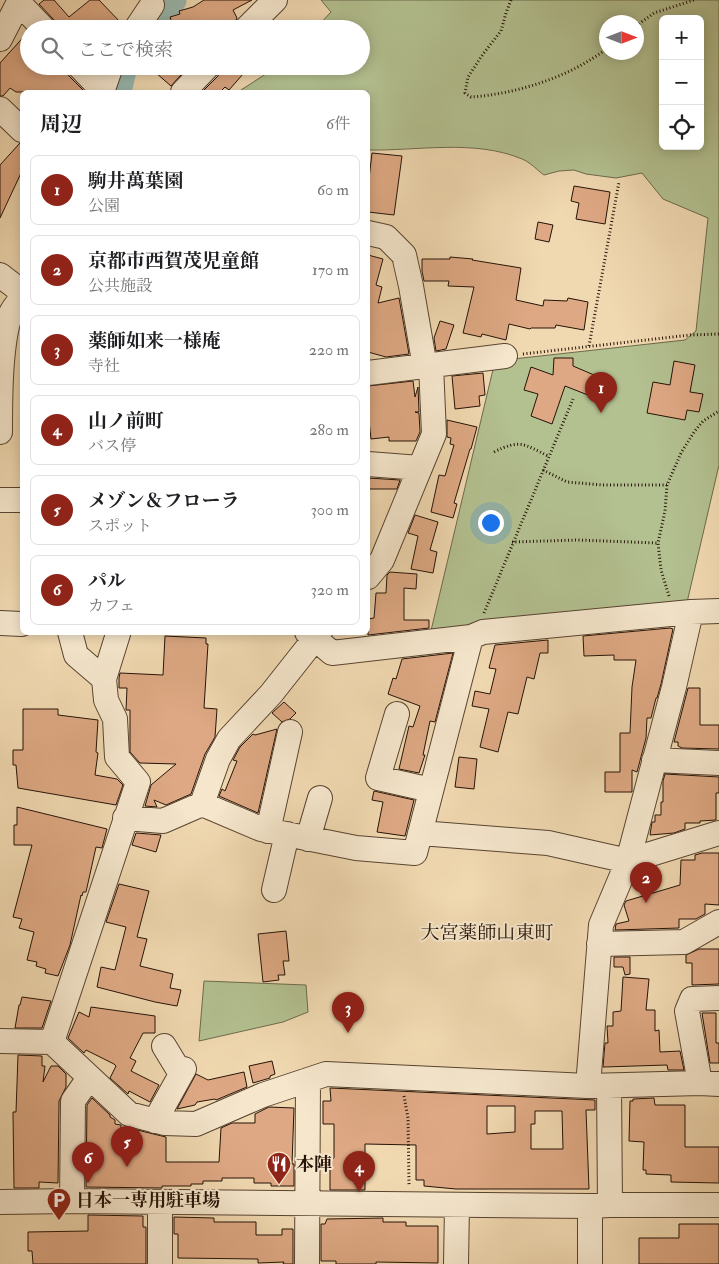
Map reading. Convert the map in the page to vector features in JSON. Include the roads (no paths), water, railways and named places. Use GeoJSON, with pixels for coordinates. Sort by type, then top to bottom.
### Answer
{"type":"FeatureCollection","features":[{"type":"Feature","properties":{"kind":"street"},"geometry":{"type":"LineString","coordinates":[[255,20],[275,0]]}},
{"type":"Feature","properties":{"kind":"street"},"geometry":{"type":"LineString","coordinates":[[0,40],[20,1],[36,20]]}},
{"type":"Feature","properties":{"kind":"street"},"geometry":{"type":"LineString","coordinates":[[142,20],[152,5]]}},
{"type":"Feature","properties":{"kind":"street"},"geometry":{"type":"LineString","coordinates":[[87,75],[101,90]]}},
{"type":"Feature","properties":{"kind":"street"},"geometry":{"type":"LineString","coordinates":[[104,90],[108,75]]}},
{"type":"Feature","properties":{"kind":"street"},"geometry":{"type":"LineString","coordinates":[[185,90],[199,75]]}},
{"type":"Feature","properties":{"kind":"street"},"geometry":{"type":"LineString","coordinates":[[0,109],[20,128]]}},
{"type":"Feature","properties":{"kind":"street"},"geometry":{"type":"LineString","coordinates":[[370,233],[386,237],[404,254],[428,366],[434,434],[426,458],[420,468],[382,560],[370,575]]}},
{"type":"Feature","properties":{"kind":"street"},"geometry":{"type":"LineString","coordinates":[[0,432],[1,346],[4,329],[11,312],[13,288]]}},
{"type":"Feature","properties":{"kind":"street"},"geometry":{"type":"LineString","coordinates":[[370,373],[505,356]]}},
{"type":"Feature","properties":{"kind":"street"},"geometry":{"type":"LineString","coordinates":[[370,464],[420,468]]}},
{"type":"Feature","properties":{"kind":"street"},"geometry":{"type":"LineString","coordinates":[[0,500],[20,500]]}},
{"type":"Feature","properties":{"kind":"street"},"geometry":{"type":"LineString","coordinates":[[202,804],[218,759],[229,739],[272,694],[314,635],[332,653],[473,637],[483,632],[682,612],[719,611]]}},
{"type":"Feature","properties":{"kind":"street"},"geometry":{"type":"LineString","coordinates":[[590,1264],[600,1206],[598,1086],[599,944],[601,924],[628,861],[674,687],[682,612]]}},
{"type":"Feature","properties":{"kind":"street"},"geometry":{"type":"LineString","coordinates":[[0,623],[20,624]]}},
{"type":"Feature","properties":{"kind":"street"},"geometry":{"type":"LineString","coordinates":[[71,635],[76,655],[104,679]]}},
{"type":"Feature","properties":{"kind":"street"},"geometry":{"type":"LineString","coordinates":[[52,1042],[138,782],[117,756],[116,719],[106,700],[104,679],[118,635]]}},
{"type":"Feature","properties":{"kind":"street"},"geometry":{"type":"LineString","coordinates":[[126,818],[163,822],[202,804],[288,835],[356,848],[415,853],[473,637]]}},
{"type":"Feature","properties":{"kind":"street"},"geometry":{"type":"LineString","coordinates":[[397,714],[378,778],[431,790]]}},
{"type":"Feature","properties":{"kind":"street"},"geometry":{"type":"LineString","coordinates":[[274,890],[288,835],[290,732]]}},
{"type":"Feature","properties":{"kind":"street"},"geometry":{"type":"LineString","coordinates":[[654,760],[719,763]]}},
{"type":"Feature","properties":{"kind":"street"},"geometry":{"type":"LineString","coordinates":[[288,835],[320,798]]}},
{"type":"Feature","properties":{"kind":"street"},"geometry":{"type":"LineString","coordinates":[[420,834],[548,843],[628,861],[719,833]]}},
{"type":"Feature","properties":{"kind":"street"},"geometry":{"type":"LineString","coordinates":[[599,944],[684,942],[719,922]]}},
{"type":"Feature","properties":{"kind":"street"},"geometry":{"type":"LineString","coordinates":[[0,1040],[52,1042],[129,1114],[164,1123],[196,1124],[263,1095],[326,1074],[598,1086],[709,1083],[687,1011],[692,1000],[719,998]]}},
{"type":"Feature","properties":{"kind":"street"},"geometry":{"type":"LineString","coordinates":[[154,1121],[182,1071],[164,1046]]}},
{"type":"Feature","properties":{"kind":"street"},"geometry":{"type":"LineString","coordinates":[[72,1201],[73,1100],[89,1078]]}},
{"type":"Feature","properties":{"kind":"street"},"geometry":{"type":"LineString","coordinates":[[308,1080],[308,1264]]}},
{"type":"Feature","properties":{"kind":"street"},"geometry":{"type":"LineString","coordinates":[[0,1202],[719,1205]]}},
{"type":"Feature","properties":{"kind":"street"},"geometry":{"type":"LineString","coordinates":[[160,1202],[160,1264]]}},
{"type":"Feature","properties":{"kind":"street"},"geometry":{"type":"LineString","coordinates":[[456,1264],[457,1205]]}},
{"type":"Feature","properties":{"kind":"waterway"},"geometry":{"type":"LineString","coordinates":[[154,20],[172,0]]}},
{"type":"Feature","properties":{"kind":"waterway"},"geometry":{"type":"LineString","coordinates":[[117,90],[121,75]]}},
{"type":"Feature","properties":{"kind":"place","name":"駒井萬葉園"},"geometry":{"type":"Point","coordinates":[601,413]}},
{"type":"Feature","properties":{"kind":"place","name":"京都市西賀茂児童館"},"geometry":{"type":"Point","coordinates":[646,903]}},
{"type":"Feature","properties":{"kind":"place","name":"薬師如来一様庵"},"geometry":{"type":"Point","coordinates":[348,1033]}},
{"type":"Feature","properties":{"kind":"place","name":"メゾン＆フローラ"},"geometry":{"type":"Point","coordinates":[127,1167]}},
{"type":"Feature","properties":{"kind":"place","name":"パル"},"geometry":{"type":"Point","coordinates":[88,1183]}},
{"type":"Feature","properties":{"kind":"place","name":"本陣"},"geometry":{"type":"Point","coordinates":[279,1185]}},
{"type":"Feature","properties":{"kind":"place","name":"山ノ前町"},"geometry":{"type":"Point","coordinates":[359,1192]}},
{"type":"Feature","properties":{"kind":"place","name":"日本一専用駐車場"},"geometry":{"type":"Point","coordinates":[59,1221]}},
{"type":"Feature","properties":{"kind":"district","name":"大宮薬師山東町"},"geometry":{"type":"Point","coordinates":[487,933]}}]}
